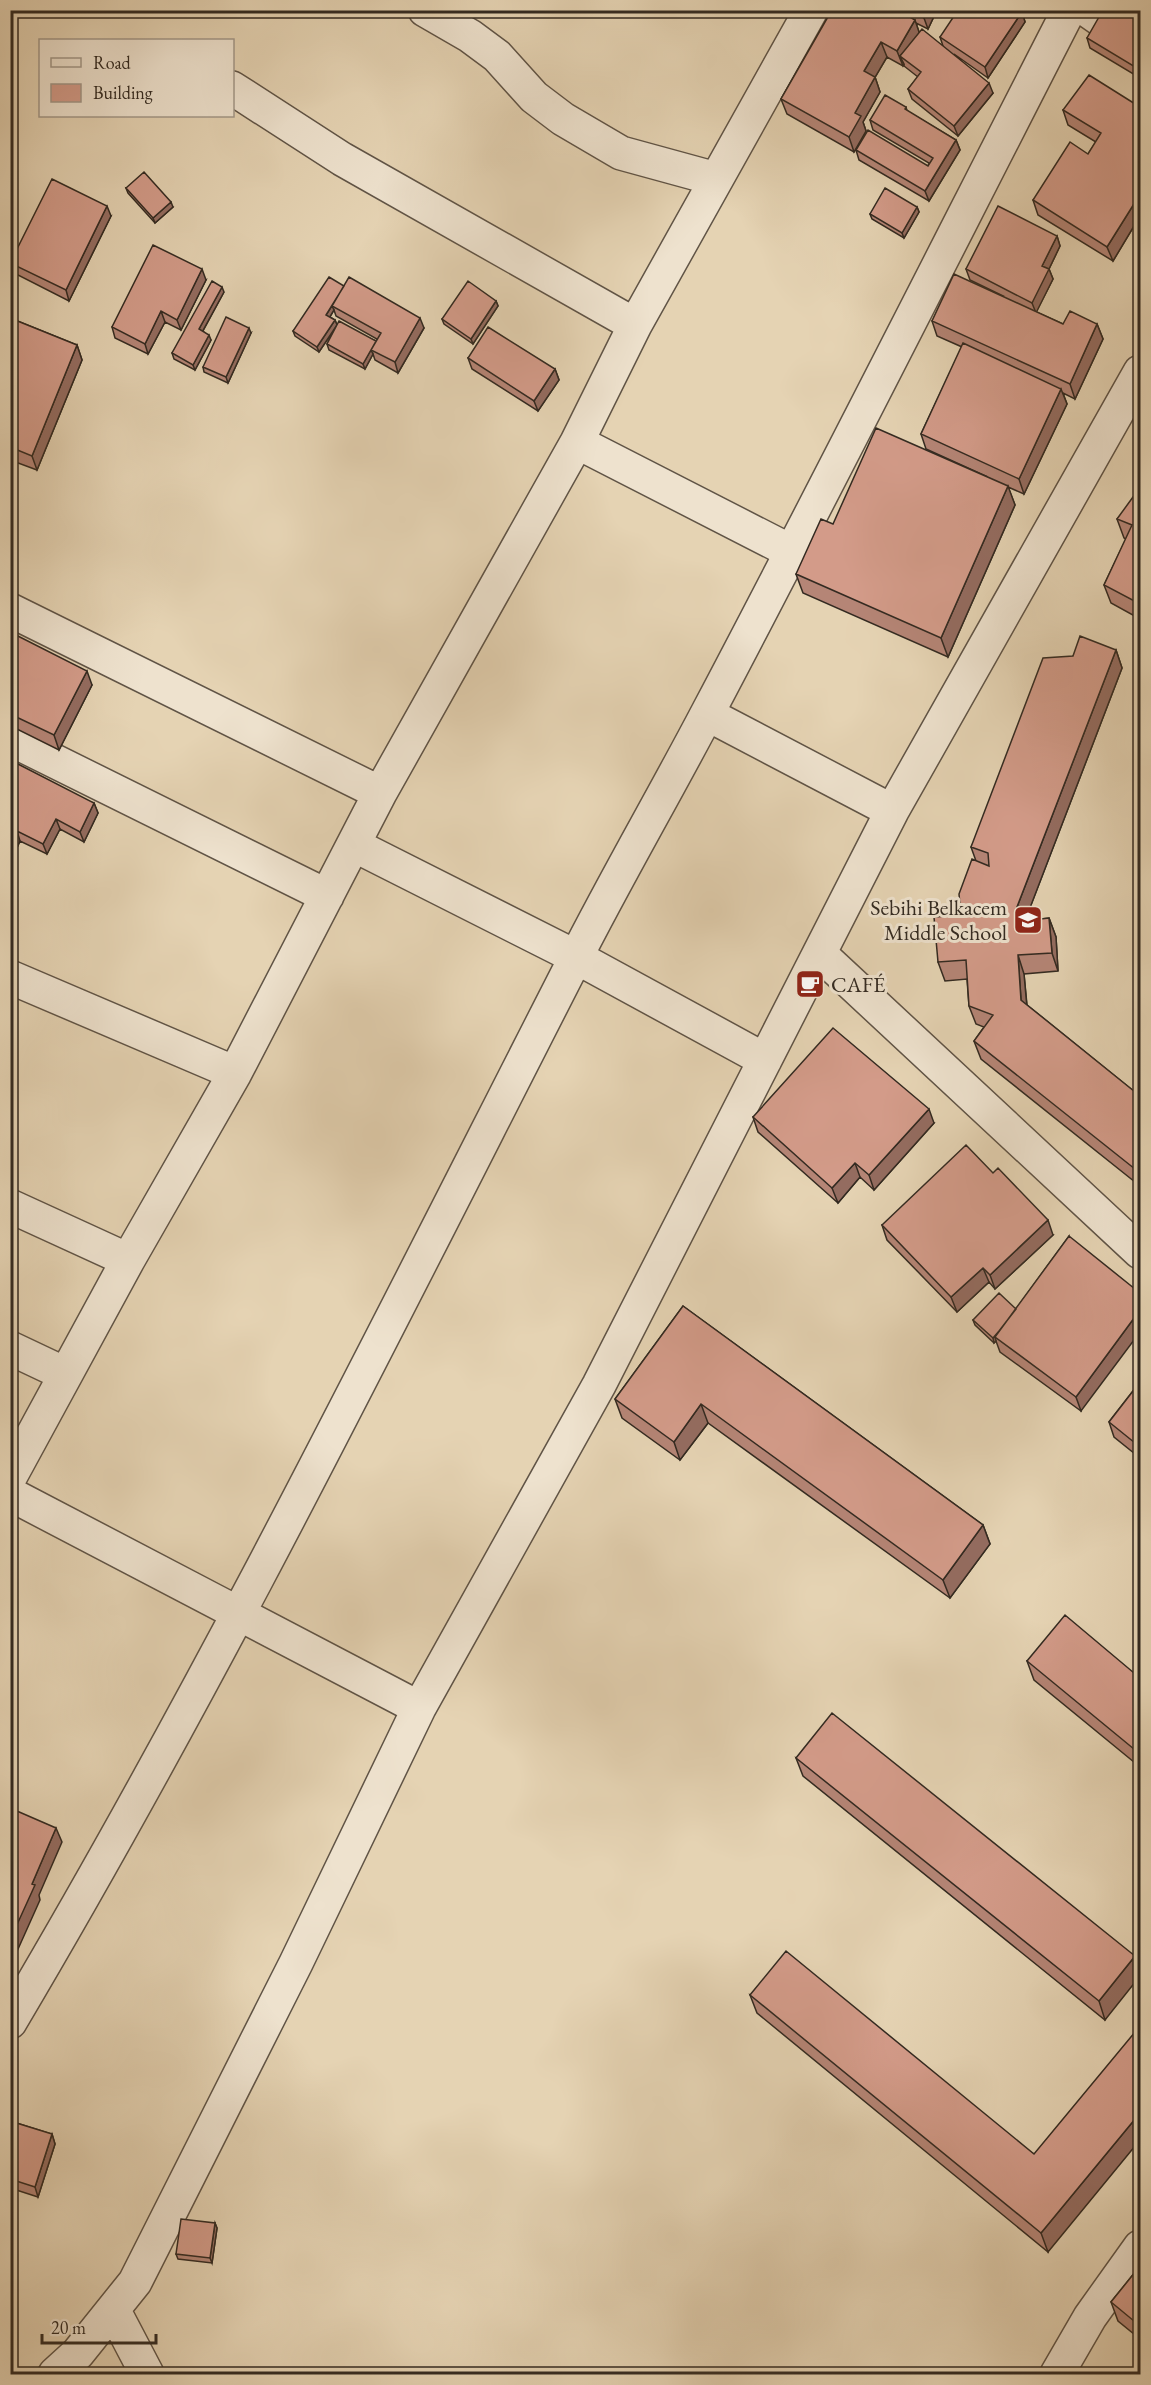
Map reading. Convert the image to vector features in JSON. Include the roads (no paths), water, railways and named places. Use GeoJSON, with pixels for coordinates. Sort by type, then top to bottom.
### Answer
{"type":"FeatureCollection","features":[{"type":"Feature","properties":{"kind":"street"},"geometry":{"type":"LineString","coordinates":[[425,10],[470,36],[497,56],[519,83],[563,120],[621,153],[716,179]]}},
{"type":"Feature","properties":{"kind":"street"},"geometry":{"type":"LineString","coordinates":[[10,1477],[128,1260],[235,1073],[327,896],[356,846],[380,793],[577,442],[634,325],[811,10]]}},
{"type":"Feature","properties":{"kind":"street"},"geometry":{"type":"LineString","coordinates":[[10,2022],[92,1884],[238,1614],[456,1196],[576,957],[792,552],[1090,13],[1140,47]]}},
{"type":"Feature","properties":{"kind":"street"},"geometry":{"type":"LineString","coordinates":[[234,89],[342,159],[634,325]]}},
{"type":"Feature","properties":{"kind":"street"},"geometry":{"type":"LineString","coordinates":[[55,2374],[78,2353],[135,2282],[269,2016],[419,1708],[599,1385],[892,811],[1140,372]]}},
{"type":"Feature","properties":{"kind":"street"},"geometry":{"type":"LineString","coordinates":[[577,442],[792,552]]}},
{"type":"Feature","properties":{"kind":"street"},"geometry":{"type":"LineString","coordinates":[[10,610],[380,793]]}},
{"type":"Feature","properties":{"kind":"street"},"geometry":{"type":"LineString","coordinates":[[707,714],[892,811]]}},
{"type":"Feature","properties":{"kind":"street"},"geometry":{"type":"LineString","coordinates":[[10,739],[327,896]]}},
{"type":"Feature","properties":{"kind":"street"},"geometry":{"type":"LineString","coordinates":[[356,846],[576,957],[765,1060]]}},
{"type":"Feature","properties":{"kind":"street"},"geometry":{"type":"LineString","coordinates":[[820,954],[1140,1252]]}},
{"type":"Feature","properties":{"kind":"street"},"geometry":{"type":"LineString","coordinates":[[10,977],[235,1073]]}},
{"type":"Feature","properties":{"kind":"street"},"geometry":{"type":"LineString","coordinates":[[10,1206],[128,1260]]}},
{"type":"Feature","properties":{"kind":"street"},"geometry":{"type":"LineString","coordinates":[[10,1348],[65,1374]]}},
{"type":"Feature","properties":{"kind":"street"},"geometry":{"type":"LineString","coordinates":[[10,1494],[419,1708]]}},
{"type":"Feature","properties":{"kind":"street"},"geometry":{"type":"LineString","coordinates":[[1057,2374],[1090,2317],[1140,2247]]}},
{"type":"Feature","properties":{"kind":"street"},"geometry":{"type":"LineString","coordinates":[[114,2311],[147,2374]]}},
{"type":"Feature","properties":{"kind":"place","name":"Sebihi Belkacem Middle School"},"geometry":{"type":"Point","coordinates":[1028,920]}},
{"type":"Feature","properties":{"kind":"place","name":"CAFÉ"},"geometry":{"type":"Point","coordinates":[810,984]}}]}
